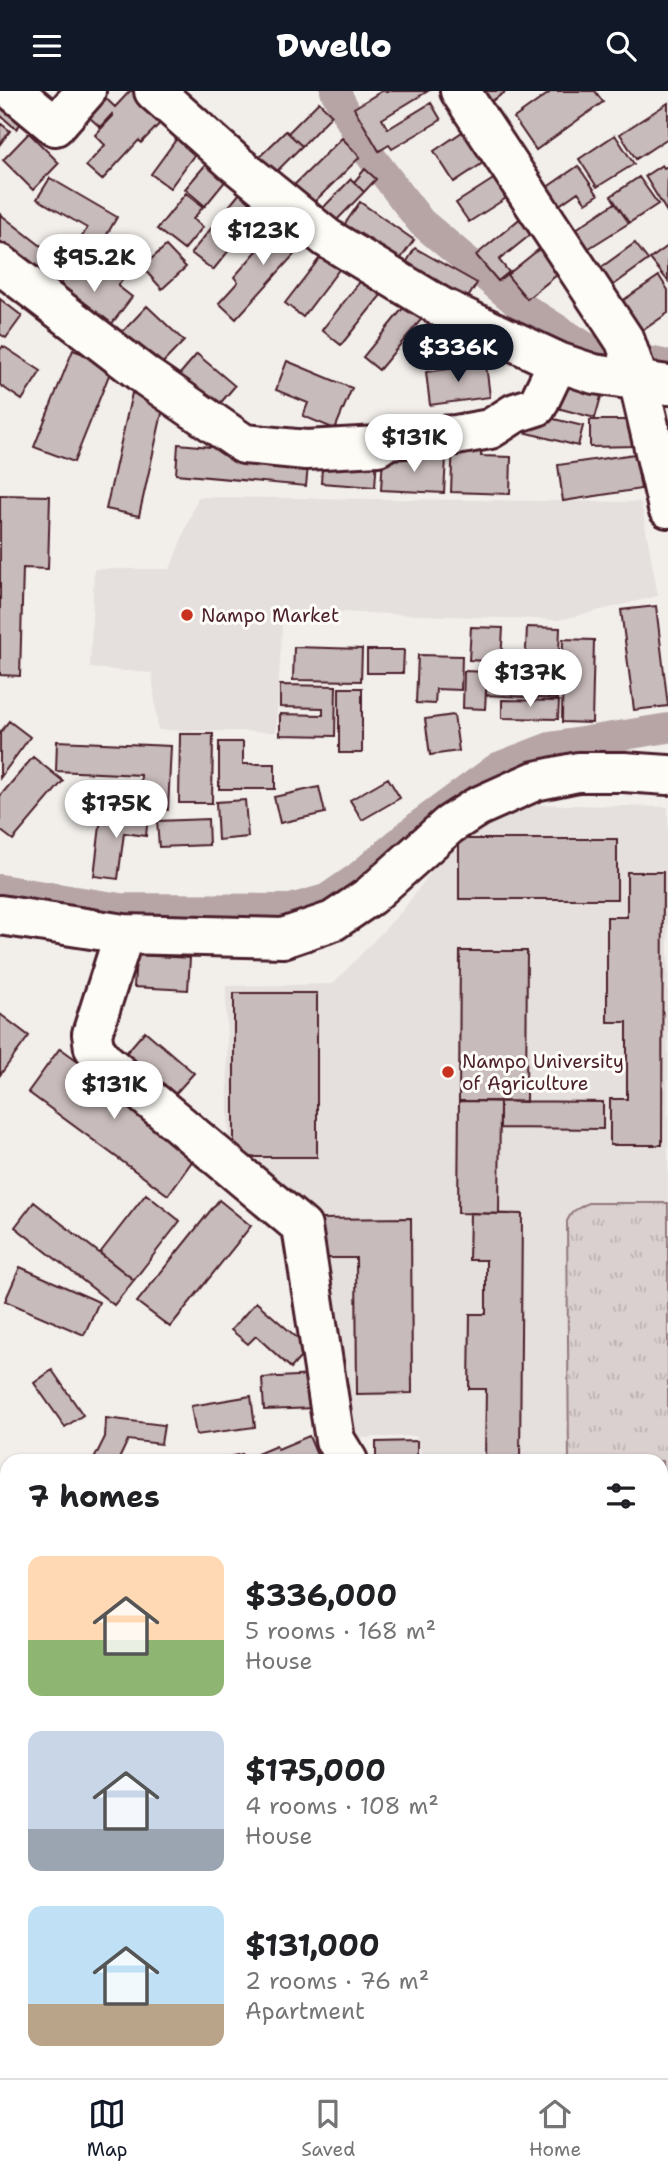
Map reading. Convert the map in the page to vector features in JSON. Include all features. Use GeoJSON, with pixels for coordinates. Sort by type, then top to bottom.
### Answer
{"type":"FeatureCollection","features":[{"type":"Feature","properties":{"kind":"street"},"geometry":{"type":"LineString","coordinates":[[13,91],[55,126],[86,91]]}},
{"type":"Feature","properties":{"kind":"street"},"geometry":{"type":"LineString","coordinates":[[154,91],[236,164],[327,238],[441,307],[558,362],[594,374],[653,382]]}},
{"type":"Feature","properties":{"kind":"street"},"geometry":{"type":"LineString","coordinates":[[460,91],[653,382],[668,508]]}},
{"type":"Feature","properties":{"kind":"street"},"geometry":{"type":"LineString","coordinates":[[0,264],[147,377],[244,444],[306,450],[378,446],[388,439],[456,435],[490,429],[515,413],[537,406],[558,362]]}},
{"type":"Feature","properties":{"kind":"street"},"geometry":{"type":"LineString","coordinates":[[6,906],[124,934],[284,938],[333,921],[370,896],[449,825],[477,807],[535,781],[578,772],[668,775]]}},
{"type":"Feature","properties":{"kind":"street"},"geometry":{"type":"LineString","coordinates":[[124,934],[92,1034],[94,1048],[104,1061],[302,1227],[335,1440],[344,1454]]}},
{"type":"Feature","properties":{"kind":"shaded area","name":"Nampo Market"},"geometry":{"type":"Polygon","coordinates":[[[198,497],[641,502],[658,596],[559,620],[283,610],[276,732],[158,730],[152,673],[90,668],[94,569],[170,569],[198,497]]]}},
{"type":"Feature","properties":{"kind":"shaded area","name":"Nampo University of Agriculture"},"geometry":{"type":"Polygon","coordinates":[[[523,804],[668,807],[668,1454],[422,1454],[416,1436],[352,1438],[308,1218],[229,1158],[226,986],[333,984],[403,910],[457,836],[523,804]]]}},
{"type":"Feature","properties":{"kind":"green space"},"geometry":{"type":"Polygon","coordinates":[[[588,1203],[668,1203],[668,1454],[569,1454],[567,1221],[572,1212],[588,1203]]]}},
{"type":"Feature","properties":{"kind":"building"},"geometry":{"type":"Polygon","coordinates":[[[0,91],[32,112],[16,129],[0,115],[0,91]]]}},
{"type":"Feature","properties":{"kind":"building"},"geometry":{"type":"Polygon","coordinates":[[[98,91],[115,107],[130,91],[140,91],[167,116],[141,143],[139,140],[102,180],[86,166],[105,145],[95,135],[113,116],[112,114],[100,127],[79,108],[98,91]]]}},
{"type":"Feature","properties":{"kind":"building"},"geometry":{"type":"Polygon","coordinates":[[[382,91],[428,91],[382,119],[388,129],[431,103],[441,120],[392,149],[389,145],[379,151],[354,108],[382,91]]]}},
{"type":"Feature","properties":{"kind":"building"},"geometry":{"type":"Polygon","coordinates":[[[479,91],[507,91],[487,104],[479,91]]]}},
{"type":"Feature","properties":{"kind":"building"},"geometry":{"type":"Polygon","coordinates":[[[552,91],[595,91],[603,102],[536,150],[514,118],[552,91]]]}},
{"type":"Feature","properties":{"kind":"building"},"geometry":{"type":"Polygon","coordinates":[[[319,102],[332,115],[302,146],[288,133],[319,102]]]}},
{"type":"Feature","properties":{"kind":"building"},"geometry":{"type":"Polygon","coordinates":[[[668,103],[668,138],[636,159],[620,134],[668,103]]]}},
{"type":"Feature","properties":{"kind":"building"},"geometry":{"type":"Polygon","coordinates":[[[0,123],[10,131],[0,144],[0,123]]]}},
{"type":"Feature","properties":{"kind":"building"},"geometry":{"type":"Polygon","coordinates":[[[468,128],[489,159],[454,182],[434,151],[468,128]]]}},
{"type":"Feature","properties":{"kind":"building"},"geometry":{"type":"Polygon","coordinates":[[[286,131],[302,146],[270,178],[254,162],[286,131]]]}},
{"type":"Feature","properties":{"kind":"building"},"geometry":{"type":"Polygon","coordinates":[[[29,133],[59,163],[33,190],[3,160],[29,133]]]}},
{"type":"Feature","properties":{"kind":"building"},"geometry":{"type":"Polygon","coordinates":[[[181,133],[200,147],[170,188],[151,174],[181,133]]]}},
{"type":"Feature","properties":{"kind":"building"},"geometry":{"type":"Polygon","coordinates":[[[615,135],[634,164],[597,187],[579,159],[615,135]]]}},
{"type":"Feature","properties":{"kind":"building"},"geometry":{"type":"Polygon","coordinates":[[[342,138],[360,157],[305,211],[287,192],[342,138]]]}},
{"type":"Feature","properties":{"kind":"building"},"geometry":{"type":"Polygon","coordinates":[[[212,157],[232,173],[205,206],[185,189],[212,157]]]}},
{"type":"Feature","properties":{"kind":"building"},"geometry":{"type":"Polygon","coordinates":[[[662,165],[664,168],[668,166],[667,212],[645,176],[662,165]]]}},
{"type":"Feature","properties":{"kind":"building"},"geometry":{"type":"Polygon","coordinates":[[[578,166],[598,195],[586,203],[578,192],[555,208],[543,190],[578,166]]]}},
{"type":"Feature","properties":{"kind":"building"},"geometry":{"type":"Polygon","coordinates":[[[365,169],[376,179],[364,192],[354,182],[365,169]]]}},
{"type":"Feature","properties":{"kind":"building"},"geometry":{"type":"Polygon","coordinates":[[[498,176],[511,195],[469,222],[456,203],[498,176]]]}},
{"type":"Feature","properties":{"kind":"building"},"geometry":{"type":"Polygon","coordinates":[[[639,177],[658,204],[629,223],[611,196],[639,177]]]}},
{"type":"Feature","properties":{"kind":"building"},"geometry":{"type":"Polygon","coordinates":[[[50,178],[117,217],[94,257],[76,247],[87,228],[37,199],[50,178]]]}},
{"type":"Feature","properties":{"kind":"building"},"geometry":{"type":"Polygon","coordinates":[[[351,179],[364,192],[332,225],[319,212],[351,179]]]}},
{"type":"Feature","properties":{"kind":"building"},"geometry":{"type":"Polygon","coordinates":[[[244,188],[266,205],[213,270],[191,253],[244,188]]]}},
{"type":"Feature","properties":{"kind":"building"},"geometry":{"type":"Polygon","coordinates":[[[186,193],[203,207],[193,219],[203,227],[184,250],[157,229],[186,193]]]}},
{"type":"Feature","properties":{"kind":"building"},"geometry":{"type":"Polygon","coordinates":[[[360,202],[414,240],[394,268],[340,231],[360,202]]]}},
{"type":"Feature","properties":{"kind":"building"},"geometry":{"type":"Polygon","coordinates":[[[615,203],[629,223],[586,250],[573,231],[615,203]]]}},
{"type":"Feature","properties":{"kind":"building"},"geometry":{"type":"Polygon","coordinates":[[[0,214],[63,263],[44,287],[0,253],[0,214]]]}},
{"type":"Feature","properties":{"kind":"building"},"geometry":{"type":"Polygon","coordinates":[[[523,216],[535,231],[499,260],[509,272],[498,281],[476,255],[523,216]]]}},
{"type":"Feature","properties":{"kind":"building"},"geometry":{"type":"Polygon","coordinates":[[[285,219],[308,239],[236,319],[219,303],[238,282],[234,277],[285,219]]]}},
{"type":"Feature","properties":{"kind":"building"},"geometry":{"type":"Polygon","coordinates":[[[635,243],[648,260],[608,289],[596,271],[635,243]]]}},
{"type":"Feature","properties":{"kind":"building"},"geometry":{"type":"Polygon","coordinates":[[[166,246],[186,267],[162,289],[142,267],[166,246]]]}},
{"type":"Feature","properties":{"kind":"building"},"geometry":{"type":"Polygon","coordinates":[[[543,246],[563,270],[527,299],[507,275],[543,246]]]}},
{"type":"Feature","properties":{"kind":"building"},"geometry":{"type":"Polygon","coordinates":[[[668,246],[668,281],[650,259],[668,246]]]}},
{"type":"Feature","properties":{"kind":"building"},"geometry":{"type":"Polygon","coordinates":[[[415,248],[477,283],[461,309],[400,273],[415,248]]]}},
{"type":"Feature","properties":{"kind":"building"},"geometry":{"type":"Polygon","coordinates":[[[326,250],[344,263],[303,317],[285,303],[326,250]]]}},
{"type":"Feature","properties":{"kind":"building"},"geometry":{"type":"Polygon","coordinates":[[[81,258],[94,268],[100,260],[124,278],[118,286],[132,297],[104,334],[52,295],[81,258]]]}},
{"type":"Feature","properties":{"kind":"building"},"geometry":{"type":"Polygon","coordinates":[[[366,274],[386,289],[341,345],[322,330],[366,274]]]}},
{"type":"Feature","properties":{"kind":"building"},"geometry":{"type":"Polygon","coordinates":[[[659,276],[668,290],[668,313],[639,333],[619,303],[659,276]]]}},
{"type":"Feature","properties":{"kind":"building"},"geometry":{"type":"Polygon","coordinates":[[[0,299],[22,316],[6,338],[0,334],[0,299]]]}},
{"type":"Feature","properties":{"kind":"building"},"geometry":{"type":"Polygon","coordinates":[[[408,302],[425,315],[379,370],[363,357],[408,302]]]}},
{"type":"Feature","properties":{"kind":"building"},"geometry":{"type":"Polygon","coordinates":[[[147,306],[184,341],[151,375],[114,341],[147,306]]]}},
{"type":"Feature","properties":{"kind":"building"},"geometry":{"type":"Polygon","coordinates":[[[3,346],[41,371],[22,400],[0,385],[0,350],[3,346]]]}},
{"type":"Feature","properties":{"kind":"building"},"geometry":{"type":"Polygon","coordinates":[[[73,350],[113,365],[74,462],[34,447],[73,350]]]}},
{"type":"Feature","properties":{"kind":"building"},"geometry":{"type":"Polygon","coordinates":[[[197,354],[235,386],[211,414],[173,382],[197,354]]]}},
{"type":"Feature","properties":{"kind":"building"},"geometry":{"type":"Polygon","coordinates":[[[287,361],[352,388],[335,429],[303,416],[308,403],[276,390],[287,361]]]}},
{"type":"Feature","properties":{"kind":"building"},"geometry":{"type":"Polygon","coordinates":[[[486,364],[490,397],[430,405],[426,372],[486,364]]]}},
{"type":"Feature","properties":{"kind":"building"},"geometry":{"type":"Polygon","coordinates":[[[553,380],[602,393],[595,418],[546,405],[553,380]]]}},
{"type":"Feature","properties":{"kind":"building"},"geometry":{"type":"Polygon","coordinates":[[[132,393],[165,400],[139,516],[106,509],[132,393]]]}},
{"type":"Feature","properties":{"kind":"building"},"geometry":{"type":"Polygon","coordinates":[[[525,412],[583,426],[578,446],[520,431],[525,412]]]}},
{"type":"Feature","properties":{"kind":"building"},"geometry":{"type":"Polygon","coordinates":[[[590,420],[635,420],[635,446],[590,447],[590,420]]]}},
{"type":"Feature","properties":{"kind":"building"},"geometry":{"type":"Polygon","coordinates":[[[453,438],[481,439],[481,456],[511,457],[510,494],[451,492],[453,438]]]}},
{"type":"Feature","properties":{"kind":"building"},"geometry":{"type":"Polygon","coordinates":[[[178,444],[309,456],[306,486],[176,474],[178,444]]]}},
{"type":"Feature","properties":{"kind":"building"},"geometry":{"type":"Polygon","coordinates":[[[323,453],[377,457],[375,487],[321,483],[323,453]]]}},
{"type":"Feature","properties":{"kind":"building"},"geometry":{"type":"Polygon","coordinates":[[[635,454],[641,489],[563,501],[558,465],[635,454]]]}},
{"type":"Feature","properties":{"kind":"building"},"geometry":{"type":"Polygon","coordinates":[[[383,455],[446,458],[444,493],[381,490],[383,455]]]}},
{"type":"Feature","properties":{"kind":"building"},"geometry":{"type":"Polygon","coordinates":[[[0,495],[50,496],[48,569],[23,568],[20,676],[0,675],[0,495]]]}},
{"type":"Feature","properties":{"kind":"building"},"geometry":{"type":"Polygon","coordinates":[[[656,606],[668,706],[634,710],[621,610],[656,606]]]}},
{"type":"Feature","properties":{"kind":"building"},"geometry":{"type":"Polygon","coordinates":[[[471,627],[503,628],[501,662],[469,660],[471,627]]]}},
{"type":"Feature","properties":{"kind":"building"},"geometry":{"type":"Polygon","coordinates":[[[527,627],[560,628],[557,699],[486,695],[487,668],[525,670],[527,627]]]}},
{"type":"Feature","properties":{"kind":"building"},"geometry":{"type":"Polygon","coordinates":[[[563,639],[594,640],[592,723],[562,722],[563,639]]]}},
{"type":"Feature","properties":{"kind":"building"},"geometry":{"type":"Polygon","coordinates":[[[294,647],[362,649],[361,681],[293,680],[294,647]]]}},
{"type":"Feature","properties":{"kind":"building"},"geometry":{"type":"Polygon","coordinates":[[[367,650],[404,650],[403,673],[367,673],[367,650]]]}},
{"type":"Feature","properties":{"kind":"building"},"geometry":{"type":"Polygon","coordinates":[[[418,655],[462,656],[461,690],[436,689],[435,704],[416,703],[418,655]]]}},
{"type":"Feature","properties":{"kind":"building"},"geometry":{"type":"Polygon","coordinates":[[[464,671],[487,672],[485,709],[463,708],[464,671]]]}},
{"type":"Feature","properties":{"kind":"building"},"geometry":{"type":"Polygon","coordinates":[[[280,685],[336,686],[335,736],[280,735],[280,714],[323,715],[323,708],[280,707],[280,685]]]}},
{"type":"Feature","properties":{"kind":"building"},"geometry":{"type":"Polygon","coordinates":[[[339,688],[362,688],[362,753],[339,753],[339,688]]]}},
{"type":"Feature","properties":{"kind":"building"},"geometry":{"type":"Polygon","coordinates":[[[502,700],[559,701],[558,719],[502,718],[502,700]]]}},
{"type":"Feature","properties":{"kind":"building"},"geometry":{"type":"Polygon","coordinates":[[[454,715],[459,751],[430,755],[425,719],[454,715]]]}},
{"type":"Feature","properties":{"kind":"building"},"geometry":{"type":"Polygon","coordinates":[[[9,721],[30,737],[0,778],[0,733],[9,721]]]}},
{"type":"Feature","properties":{"kind":"building"},"geometry":{"type":"Polygon","coordinates":[[[180,734],[213,734],[212,803],[179,803],[180,734]]]}},
{"type":"Feature","properties":{"kind":"building"},"geometry":{"type":"Polygon","coordinates":[[[57,741],[171,746],[168,810],[139,808],[141,775],[56,771],[57,741]]]}},
{"type":"Feature","properties":{"kind":"building"},"geometry":{"type":"Polygon","coordinates":[[[219,742],[243,742],[243,764],[275,764],[275,789],[219,789],[219,742]]]}},
{"type":"Feature","properties":{"kind":"building"},"geometry":{"type":"Polygon","coordinates":[[[33,757],[63,781],[13,840],[0,830],[0,796],[33,757]]]}},
{"type":"Feature","properties":{"kind":"building"},"geometry":{"type":"Polygon","coordinates":[[[388,778],[400,798],[362,820],[350,800],[388,778]]]}},
{"type":"Feature","properties":{"kind":"building"},"geometry":{"type":"Polygon","coordinates":[[[319,787],[325,813],[280,823],[274,797],[319,787]]]}},
{"type":"Feature","properties":{"kind":"building"},"geometry":{"type":"Polygon","coordinates":[[[245,800],[248,837],[218,840],[216,802],[245,800]]]}},
{"type":"Feature","properties":{"kind":"building"},"geometry":{"type":"Polygon","coordinates":[[[102,809],[148,815],[146,836],[124,833],[118,879],[94,876],[102,809]]]}},
{"type":"Feature","properties":{"kind":"building"},"geometry":{"type":"Polygon","coordinates":[[[208,819],[209,845],[159,847],[157,821],[208,819]]]}},
{"type":"Feature","properties":{"kind":"building"},"geometry":{"type":"Polygon","coordinates":[[[459,839],[617,839],[617,899],[459,899],[459,839]]]}},
{"type":"Feature","properties":{"kind":"building"},"geometry":{"type":"Polygon","coordinates":[[[627,872],[663,872],[662,1145],[610,1145],[610,1099],[627,1099],[627,1022],[607,1022],[607,917],[627,917],[627,872]]]}},
{"type":"Feature","properties":{"kind":"building"},"geometry":{"type":"Polygon","coordinates":[[[460,951],[527,951],[526,1102],[459,1101],[460,951]]]}},
{"type":"Feature","properties":{"kind":"building"},"geometry":{"type":"Polygon","coordinates":[[[136,955],[190,958],[188,990],[134,987],[136,955]]]}},
{"type":"Feature","properties":{"kind":"building"},"geometry":{"type":"Polygon","coordinates":[[[234,993],[317,993],[317,1157],[234,1157],[234,993]]]}},
{"type":"Feature","properties":{"kind":"building"},"geometry":{"type":"Polygon","coordinates":[[[0,1014],[29,1036],[0,1075],[0,1014]]]}},
{"type":"Feature","properties":{"kind":"building"},"geometry":{"type":"Polygon","coordinates":[[[145,1031],[194,1073],[168,1102],[120,1060],[145,1031]]]}},
{"type":"Feature","properties":{"kind":"building"},"geometry":{"type":"Polygon","coordinates":[[[60,1048],[200,1150],[168,1195],[28,1092],[60,1048]]]}},
{"type":"Feature","properties":{"kind":"building"},"geometry":{"type":"Polygon","coordinates":[[[459,1101],[500,1101],[499,1214],[458,1213],[459,1101]]]}},
{"type":"Feature","properties":{"kind":"building"},"geometry":{"type":"Polygon","coordinates":[[[500,1101],[603,1102],[603,1129],[500,1128],[500,1101]]]}},
{"type":"Feature","properties":{"kind":"building"},"geometry":{"type":"Polygon","coordinates":[[[146,1194],[180,1221],[134,1280],[100,1253],[146,1194]]]}},
{"type":"Feature","properties":{"kind":"building"},"geometry":{"type":"Polygon","coordinates":[[[219,1200],[251,1226],[170,1327],[137,1302],[219,1200]]]}},
{"type":"Feature","properties":{"kind":"building"},"geometry":{"type":"Polygon","coordinates":[[[34,1202],[134,1280],[114,1305],[15,1227],[34,1202]]]}},
{"type":"Feature","properties":{"kind":"building"},"geometry":{"type":"Polygon","coordinates":[[[470,1213],[522,1214],[520,1454],[485,1454],[486,1389],[469,1389],[470,1314],[486,1314],[486,1260],[469,1260],[470,1213]]]}},
{"type":"Feature","properties":{"kind":"building"},"geometry":{"type":"Polygon","coordinates":[[[411,1218],[412,1393],[357,1394],[356,1258],[317,1258],[317,1219],[411,1218]]]}},
{"type":"Feature","properties":{"kind":"building"},"geometry":{"type":"Polygon","coordinates":[[[20,1267],[99,1302],[84,1335],[5,1301],[20,1267]]]}},
{"type":"Feature","properties":{"kind":"building"},"geometry":{"type":"Polygon","coordinates":[[[256,1302],[309,1348],[291,1368],[256,1336],[248,1344],[231,1330],[256,1302]]]}},
{"type":"Feature","properties":{"kind":"building"},"geometry":{"type":"Polygon","coordinates":[[[52,1370],[83,1415],[65,1427],[34,1383],[52,1370]]]}},
{"type":"Feature","properties":{"kind":"building"},"geometry":{"type":"Polygon","coordinates":[[[313,1375],[315,1408],[264,1410],[262,1378],[313,1375]]]}},
{"type":"Feature","properties":{"kind":"building"},"geometry":{"type":"Polygon","coordinates":[[[251,1396],[255,1427],[196,1435],[191,1406],[251,1396]]]}},
{"type":"Feature","properties":{"kind":"building"},"geometry":{"type":"Polygon","coordinates":[[[106,1418],[164,1425],[161,1444],[128,1440],[121,1454],[96,1454],[105,1437],[106,1418]]]}},
{"type":"Feature","properties":{"kind":"building"},"geometry":{"type":"Polygon","coordinates":[[[309,1436],[317,1454],[257,1454],[276,1446],[278,1449],[309,1436]]]}},
{"type":"Feature","properties":{"kind":"building"},"geometry":{"type":"Polygon","coordinates":[[[417,1441],[417,1454],[376,1454],[376,1442],[417,1441]]]}},
{"type":"Feature","properties":{"kind":"waterway"},"geometry":{"type":"LineString","coordinates":[[335,91],[366,150],[421,222],[521,306],[589,349],[668,365]]}},
{"type":"Feature","properties":{"kind":"waterway"},"geometry":{"type":"LineString","coordinates":[[0,889],[120,908],[291,909],[326,899],[498,767],[550,747],[668,728]]}},
{"type":"Feature","properties":{"kind":"place","name":"Nampo Market"},"geometry":{"type":"Point","coordinates":[187,615]}},
{"type":"Feature","properties":{"kind":"place","name":"Nampo University of Agriculture"},"geometry":{"type":"Point","coordinates":[448,1072]}}]}
